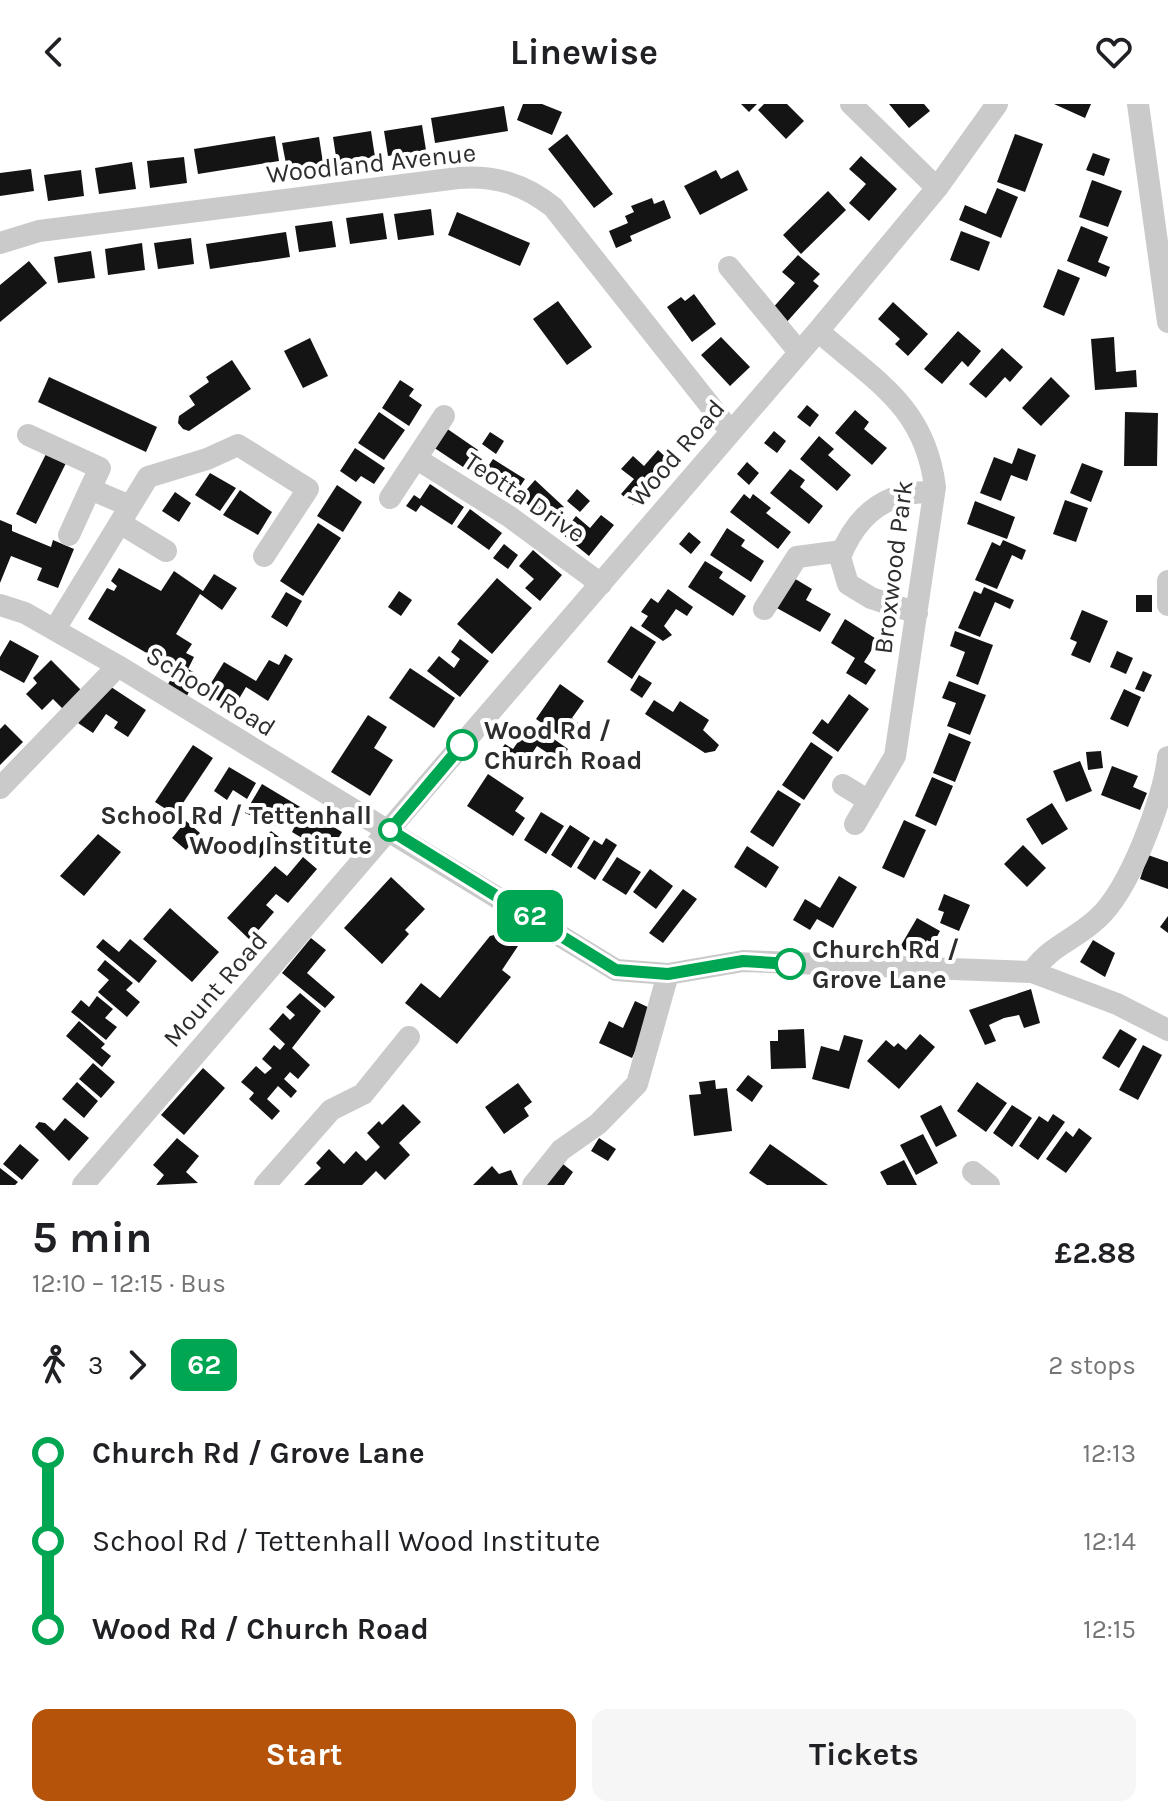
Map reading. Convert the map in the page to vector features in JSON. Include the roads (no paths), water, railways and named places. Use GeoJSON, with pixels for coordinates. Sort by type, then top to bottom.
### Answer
{"type":"FeatureCollection","features":[{"type":"Feature","properties":{"kind":"street"},"geometry":{"type":"LineString","coordinates":[[851,104],[937,188]]}},
{"type":"Feature","properties":{"kind":"street","name":"Wood Road"},"geometry":{"type":"LineString","coordinates":[[390,830],[818,331],[937,188],[997,104]]}},
{"type":"Feature","properties":{"kind":"street"},"geometry":{"type":"LineString","coordinates":[[1138,104],[1167,285],[1168,322]]}},
{"type":"Feature","properties":{"kind":"street","name":"Woodland Avenue"},"geometry":{"type":"LineString","coordinates":[[0,243],[39,231],[458,178],[492,178],[535,193],[553,207],[731,432]]}},
{"type":"Feature","properties":{"kind":"street"},"geometry":{"type":"LineString","coordinates":[[729,267],[799,352]]}},
{"type":"Feature","properties":{"kind":"street","name":"Broxwood Park"},"geometry":{"type":"LineString","coordinates":[[818,331],[902,405],[921,430],[931,454],[934,492],[895,756],[855,824]]}},
{"type":"Feature","properties":{"kind":"street"},"geometry":{"type":"LineString","coordinates":[[390,498],[444,416]]}},
{"type":"Feature","properties":{"kind":"street"},"geometry":{"type":"LineString","coordinates":[[28,435],[100,468],[69,535]]}},
{"type":"Feature","properties":{"kind":"street"},"geometry":{"type":"LineString","coordinates":[[55,629],[148,477],[207,459],[238,445],[308,489],[264,556]]}},
{"type":"Feature","properties":{"kind":"street","name":"Teotta Drive"},"geometry":{"type":"LineString","coordinates":[[417,459],[510,517],[601,584]]}},
{"type":"Feature","properties":{"kind":"street"},"geometry":{"type":"LineString","coordinates":[[90,489],[125,514],[166,551]]}},
{"type":"Feature","properties":{"kind":"street"},"geometry":{"type":"LineString","coordinates":[[917,613],[871,598],[848,584],[841,566],[842,551],[852,531],[871,509],[904,494],[934,492]]}},
{"type":"Feature","properties":{"kind":"street"},"geometry":{"type":"LineString","coordinates":[[764,609],[797,557],[842,551]]}},
{"type":"Feature","properties":{"kind":"street"},"geometry":{"type":"LineString","coordinates":[[1168,581],[1168,605]]}},
{"type":"Feature","properties":{"kind":"street","name":"School Road"},"geometry":{"type":"LineString","coordinates":[[0,605],[25,613],[118,666],[616,970],[668,974],[743,961],[1032,972],[1117,1004],[1168,1030]]}},
{"type":"Feature","properties":{"kind":"street"},"geometry":{"type":"LineString","coordinates":[[0,788],[118,666]]}},
{"type":"Feature","properties":{"kind":"street"},"geometry":{"type":"LineString","coordinates":[[1032,972],[1046,953],[1100,917],[1157,809],[1168,757]]}},
{"type":"Feature","properties":{"kind":"street"},"geometry":{"type":"LineString","coordinates":[[843,785],[869,801]]}},
{"type":"Feature","properties":{"kind":"street","name":"Mount Road"},"geometry":{"type":"LineString","coordinates":[[83,1185],[390,830]]}},
{"type":"Feature","properties":{"kind":"street"},"geometry":{"type":"LineString","coordinates":[[533,1185],[561,1150],[598,1124],[637,1084],[668,974]]}},
{"type":"Feature","properties":{"kind":"street"},"geometry":{"type":"LineString","coordinates":[[265,1185],[331,1110],[363,1094],[409,1037]]}},
{"type":"Feature","properties":{"kind":"place","name":"Wood Rd / Church Road"},"geometry":{"type":"Point","coordinates":[462,745]}},
{"type":"Feature","properties":{"kind":"place","name":"School Rd / Tettenhall Wood Institute"},"geometry":{"type":"Point","coordinates":[390,830]}},
{"type":"Feature","properties":{"kind":"place","name":"Church Rd / Grove Lane"},"geometry":{"type":"Point","coordinates":[790,964]}}]}
